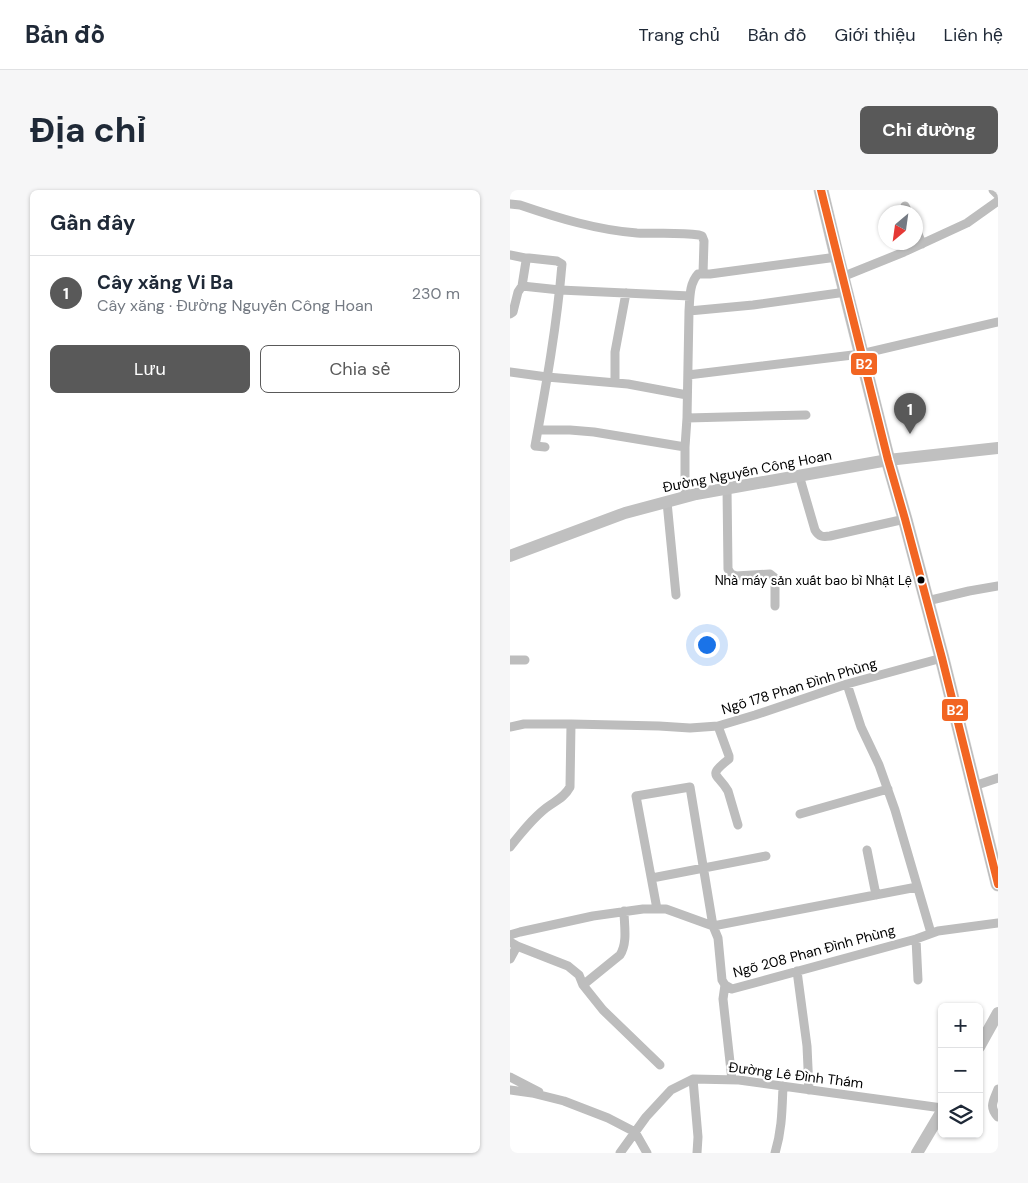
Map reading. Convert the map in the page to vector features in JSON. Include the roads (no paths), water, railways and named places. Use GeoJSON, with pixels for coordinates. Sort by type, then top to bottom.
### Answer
{"type":"FeatureCollection","features":[{"type":"Feature","properties":{"kind":"main road"},"geometry":{"type":"LineString","coordinates":[[821,190],[888,460],[942,658],[998,884]]}},
{"type":"Feature","properties":{"kind":"main road","name":"Đường Nguyễn Công Hoan"},"geometry":{"type":"LineString","coordinates":[[510,556],[625,513],[685,497],[888,460],[998,448]]}},
{"type":"Feature","properties":{"kind":"main road"},"geometry":{"type":"LineString","coordinates":[[983,1039],[998,1013]]}},
{"type":"Feature","properties":{"kind":"main road"},"geometry":{"type":"LineString","coordinates":[[917,1153],[938,1116]]}},
{"type":"Feature","properties":{"kind":"street"},"geometry":{"type":"LineString","coordinates":[[993,190],[998,195]]}},
{"type":"Feature","properties":{"kind":"street"},"geometry":{"type":"LineString","coordinates":[[923,244],[967,224],[998,201]]}},
{"type":"Feature","properties":{"kind":"street"},"geometry":{"type":"LineString","coordinates":[[510,204],[520,205],[583,224],[608,229],[636,233],[702,236],[704,241],[703,274]]}},
{"type":"Feature","properties":{"kind":"street"},"geometry":{"type":"LineString","coordinates":[[842,277],[907,250]]}},
{"type":"Feature","properties":{"kind":"street"},"geometry":{"type":"LineString","coordinates":[[510,255],[557,261],[562,264],[560,290],[535,446],[545,447]]}},
{"type":"Feature","properties":{"kind":"street"},"geometry":{"type":"LineString","coordinates":[[685,497],[689,311],[694,279],[698,274],[837,257]]}},
{"type":"Feature","properties":{"kind":"street"},"geometry":{"type":"LineString","coordinates":[[510,314],[513,312],[518,292],[522,286],[525,258]]}},
{"type":"Feature","properties":{"kind":"street"},"geometry":{"type":"LineString","coordinates":[[522,286],[560,290],[690,296]]}},
{"type":"Feature","properties":{"kind":"street"},"geometry":{"type":"LineString","coordinates":[[689,311],[754,305],[846,292]]}},
{"type":"Feature","properties":{"kind":"street"},"geometry":{"type":"LineString","coordinates":[[615,382],[615,352],[626,293]]}},
{"type":"Feature","properties":{"kind":"street"},"geometry":{"type":"LineString","coordinates":[[688,375],[861,354],[998,322]]}},
{"type":"Feature","properties":{"kind":"street"},"geometry":{"type":"LineString","coordinates":[[510,372],[615,382],[687,394]]}},
{"type":"Feature","properties":{"kind":"street"},"geometry":{"type":"LineString","coordinates":[[687,418],[806,415]]}},
{"type":"Feature","properties":{"kind":"street"},"geometry":{"type":"LineString","coordinates":[[538,430],[594,432],[685,447]]}},
{"type":"Feature","properties":{"kind":"street"},"geometry":{"type":"LineString","coordinates":[[799,475],[815,530],[822,537],[905,519]]}},
{"type":"Feature","properties":{"kind":"street"},"geometry":{"type":"LineString","coordinates":[[727,488],[728,569],[731,574],[736,576],[770,574],[773,576],[775,578],[775,606]]}},
{"type":"Feature","properties":{"kind":"street"},"geometry":{"type":"LineString","coordinates":[[667,502],[676,595]]}},
{"type":"Feature","properties":{"kind":"street"},"geometry":{"type":"LineString","coordinates":[[927,602],[998,586]]}},
{"type":"Feature","properties":{"kind":"street","name":"Ngõ 178 Phan Đình Phùng"},"geometry":{"type":"LineString","coordinates":[[510,727],[524,724],[690,728],[718,726],[847,684],[942,658]]}},
{"type":"Feature","properties":{"kind":"street"},"geometry":{"type":"LineString","coordinates":[[510,660],[526,660]]}},
{"type":"Feature","properties":{"kind":"street"},"geometry":{"type":"LineString","coordinates":[[847,684],[862,727],[888,789],[917,887],[934,932]]}},
{"type":"Feature","properties":{"kind":"street"},"geometry":{"type":"LineString","coordinates":[[510,846],[526,826],[567,793],[570,787],[571,724]]}},
{"type":"Feature","properties":{"kind":"street"},"geometry":{"type":"LineString","coordinates":[[718,726],[729,756],[716,771],[718,779],[728,791],[738,825]]}},
{"type":"Feature","properties":{"kind":"street"},"geometry":{"type":"LineString","coordinates":[[974,786],[998,778]]}},
{"type":"Feature","properties":{"kind":"street","name":"Ngõ 208 Phan Đình Phùng"},"geometry":{"type":"LineString","coordinates":[[652,878],[636,796],[690,787],[713,926],[718,938],[722,980],[725,986],[732,988],[916,939],[934,932],[998,923]]}},
{"type":"Feature","properties":{"kind":"street"},"geometry":{"type":"LineString","coordinates":[[800,814],[888,789]]}},
{"type":"Feature","properties":{"kind":"street"},"geometry":{"type":"LineString","coordinates":[[867,850],[876,895]]}},
{"type":"Feature","properties":{"kind":"street"},"geometry":{"type":"LineString","coordinates":[[657,909],[652,878],[766,856]]}},
{"type":"Feature","properties":{"kind":"street"},"geometry":{"type":"LineString","coordinates":[[510,936],[520,932],[592,916],[643,909],[666,909],[713,926],[917,887]]}},
{"type":"Feature","properties":{"kind":"street"},"geometry":{"type":"LineString","coordinates":[[583,985],[623,951],[625,945],[624,911]]}},
{"type":"Feature","properties":{"kind":"street"},"geometry":{"type":"LineString","coordinates":[[916,939],[918,980]]}},
{"type":"Feature","properties":{"kind":"street"},"geometry":{"type":"LineString","coordinates":[[510,960],[513,944],[568,966],[579,975],[583,985],[603,1010],[660,1065]]}},
{"type":"Feature","properties":{"kind":"street"},"geometry":{"type":"LineString","coordinates":[[797,971],[807,1046],[809,1090]]}},
{"type":"Feature","properties":{"kind":"street"},"geometry":{"type":"LineString","coordinates":[[725,986],[723,999],[732,1080]]}},
{"type":"Feature","properties":{"kind":"street"},"geometry":{"type":"LineString","coordinates":[[510,1077],[548,1097]]}},
{"type":"Feature","properties":{"kind":"street"},"geometry":{"type":"LineString","coordinates":[[693,1080],[698,1137],[696,1153]]}},
{"type":"Feature","properties":{"kind":"street","name":"Đường Lê Đình Thám"},"geometry":{"type":"LineString","coordinates":[[620,1153],[646,1117],[671,1090],[693,1080],[732,1080],[938,1108]]}},
{"type":"Feature","properties":{"kind":"street"},"geometry":{"type":"LineString","coordinates":[[775,1153],[782,1118],[782,1086]]}},
{"type":"Feature","properties":{"kind":"street"},"geometry":{"type":"LineString","coordinates":[[998,1089],[992,1105],[993,1112],[998,1117]]}},
{"type":"Feature","properties":{"kind":"street"},"geometry":{"type":"LineString","coordinates":[[510,1090],[564,1101],[596,1113],[635,1132],[647,1153]]}},
{"type":"Feature","properties":{"kind":"place","name":"Cây xăng Vi Ba"},"geometry":{"type":"Point","coordinates":[910,434]}},
{"type":"Feature","properties":{"kind":"place","name":"Nhà máy sản xuất bao bì Nhật Lệ"},"geometry":{"type":"Point","coordinates":[921,580]}}]}
